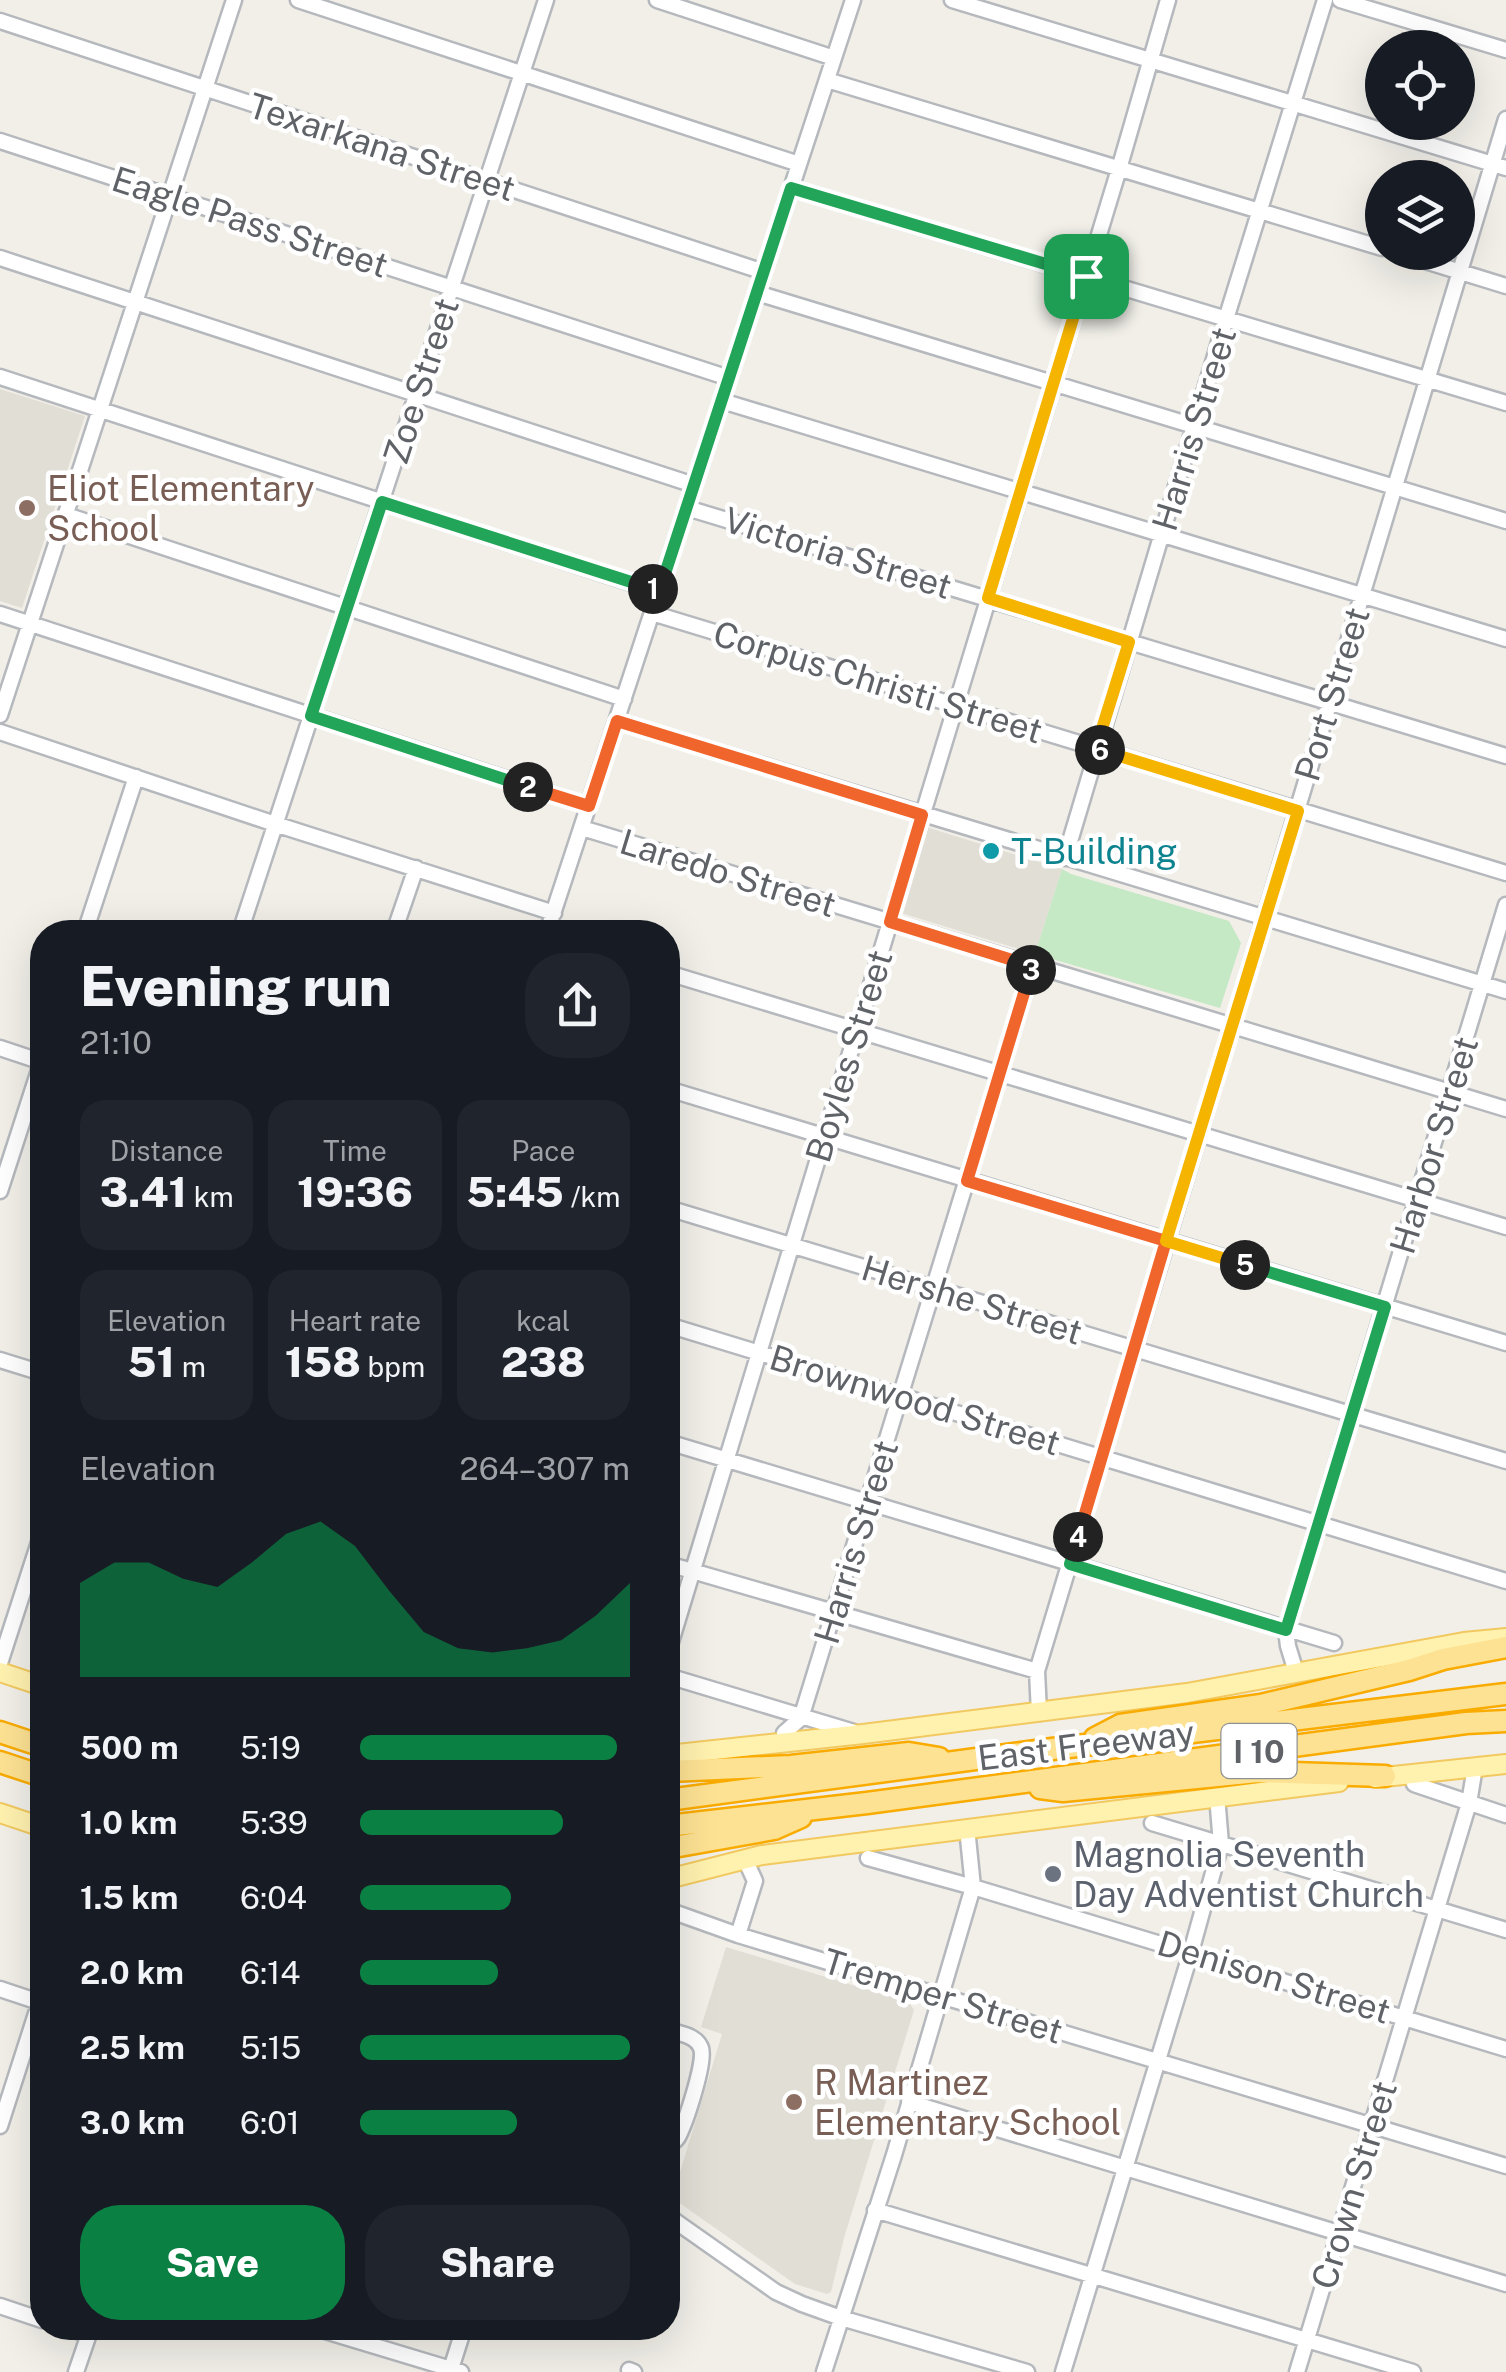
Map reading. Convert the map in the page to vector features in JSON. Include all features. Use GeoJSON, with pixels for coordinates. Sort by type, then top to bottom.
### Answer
{"type":"FeatureCollection","features":[{"type":"Feature","properties":{"kind":"highway"},"geometry":{"type":"LineString","coordinates":[[1081,1745],[1120,1725],[1261,1704],[1409,1670],[1443,1658],[1506,1647]]}},
{"type":"Feature","properties":{"kind":"highway","name":"East Freeway"},"geometry":{"type":"LineString","coordinates":[[680,1798],[1506,1694]]}},
{"type":"Feature","properties":{"kind":"highway","name":"East Freeway"},"geometry":{"type":"LineString","coordinates":[[680,1825],[1448,1725],[1506,1721]]}},
{"type":"Feature","properties":{"kind":"highway"},"geometry":{"type":"LineString","coordinates":[[0,1732],[30,1742]]}},
{"type":"Feature","properties":{"kind":"highway"},"geometry":{"type":"LineString","coordinates":[[680,1771],[792,1766],[909,1752],[961,1761]]}},
{"type":"Feature","properties":{"kind":"highway"},"geometry":{"type":"LineString","coordinates":[[0,1762],[30,1772]]}},
{"type":"Feature","properties":{"kind":"highway"},"geometry":{"type":"LineString","coordinates":[[1013,1784],[1063,1791],[1258,1772],[1385,1776]]}},
{"type":"Feature","properties":{"kind":"highway"},"geometry":{"type":"LineString","coordinates":[[680,1846],[774,1829],[821,1808]]}},
{"type":"Feature","properties":{"kind":"main road"},"geometry":{"type":"LineString","coordinates":[[680,1753],[1187,1693],[1464,1642],[1506,1638]]}},
{"type":"Feature","properties":{"kind":"main road"},"geometry":{"type":"LineString","coordinates":[[0,1672],[30,1682]]}},
{"type":"Feature","properties":{"kind":"main road"},"geometry":{"type":"LineString","coordinates":[[680,1876],[746,1859],[816,1848],[1217,1796],[1506,1764]]}},
{"type":"Feature","properties":{"kind":"main road"},"geometry":{"type":"LineString","coordinates":[[0,1813],[30,1823]]}},
{"type":"Feature","properties":{"kind":"street"},"geometry":{"type":"LineString","coordinates":[[0,715],[234,0]]}},
{"type":"Feature","properties":{"kind":"street"},"geometry":{"type":"LineString","coordinates":[[298,0],[799,164]]}},
{"type":"Feature","properties":{"kind":"street","name":"Zoe Street"},"geometry":{"type":"LineString","coordinates":[[244,920],[546,0]]}},
{"type":"Feature","properties":{"kind":"street"},"geometry":{"type":"LineString","coordinates":[[657,0],[834,58]]}},
{"type":"Feature","properties":{"kind":"street"},"geometry":{"type":"LineString","coordinates":[[551,920],[853,0]]}},
{"type":"Feature","properties":{"kind":"street"},"geometry":{"type":"LineString","coordinates":[[952,0],[1499,166]]}},
{"type":"Feature","properties":{"kind":"street","name":"Boyles Street"},"geometry":{"type":"LineString","coordinates":[[680,1612],[1168,0]]}},
{"type":"Feature","properties":{"kind":"street","name":"Harris Street"},"geometry":{"type":"LineString","coordinates":[[1065,858],[1325,0]]}},
{"type":"Feature","properties":{"kind":"street"},"geometry":{"type":"LineString","coordinates":[[1340,0],[1506,50]]}},
{"type":"Feature","properties":{"kind":"street","name":"Texarkana Street"},"geometry":{"type":"LineString","coordinates":[[0,22],[764,272]]}},
{"type":"Feature","properties":{"kind":"street"},"geometry":{"type":"LineString","coordinates":[[827,80],[1365,243]]}},
{"type":"Feature","properties":{"kind":"street","name":"Port Street"},"geometry":{"type":"LineString","coordinates":[[1036,1671],[1427,380],[1499,166],[1506,120]]}},
{"type":"Feature","properties":{"kind":"street","name":"Eagle Pass Street"},"geometry":{"type":"LineString","coordinates":[[0,140],[729,378]]}},
{"type":"Feature","properties":{"kind":"street"},"geometry":{"type":"LineString","coordinates":[[791,188],[1506,403]]}},
{"type":"Feature","properties":{"kind":"street","name":"Victoria Street"},"geometry":{"type":"LineString","coordinates":[[0,258],[694,484]]}},
{"type":"Feature","properties":{"kind":"street"},"geometry":{"type":"LineString","coordinates":[[1454,270],[1506,286]]}},
{"type":"Feature","properties":{"kind":"street"},"geometry":{"type":"LineString","coordinates":[[757,294],[1506,521]]}},
{"type":"Feature","properties":{"kind":"street"},"geometry":{"type":"LineString","coordinates":[[0,377],[659,592]]}},
{"type":"Feature","properties":{"kind":"street"},"geometry":{"type":"LineString","coordinates":[[722,401],[1506,639]]}},
{"type":"Feature","properties":{"kind":"street","name":"Victoria Street"},"geometry":{"type":"LineString","coordinates":[[686,508],[1506,756]]}},
{"type":"Feature","properties":{"kind":"street"},"geometry":{"type":"LineString","coordinates":[[66,515],[624,699]]}},
{"type":"Feature","properties":{"kind":"street","name":"Laredo Street"},"geometry":{"type":"LineString","coordinates":[[0,614],[589,806]]}},
{"type":"Feature","properties":{"kind":"street","name":"Corpus Christi Street"},"geometry":{"type":"LineString","coordinates":[[652,614],[1506,873]]}},
{"type":"Feature","properties":{"kind":"street"},"geometry":{"type":"LineString","coordinates":[[617,721],[1506,990]]}},
{"type":"Feature","properties":{"kind":"street"},"geometry":{"type":"LineString","coordinates":[[0,732],[554,913]]}},
{"type":"Feature","properties":{"kind":"street"},"geometry":{"type":"LineString","coordinates":[[89,920],[136,777]]}},
{"type":"Feature","properties":{"kind":"street","name":"Laredo Street"},"geometry":{"type":"LineString","coordinates":[[582,828],[1506,1108]]}},
{"type":"Feature","properties":{"kind":"street"},"geometry":{"type":"LineString","coordinates":[[398,920],[416,868]]}},
{"type":"Feature","properties":{"kind":"street","name":"Harbor Street"},"geometry":{"type":"LineString","coordinates":[[1286,1630],[1506,905]]}},
{"type":"Feature","properties":{"kind":"street","name":"Harris Street"},"geometry":{"type":"LineString","coordinates":[[801,1718],[1032,966]]}},
{"type":"Feature","properties":{"kind":"street"},"geometry":{"type":"LineString","coordinates":[[680,977],[1506,1226]]}},
{"type":"Feature","properties":{"kind":"street"},"geometry":{"type":"LineString","coordinates":[[0,1048],[30,1058]]}},
{"type":"Feature","properties":{"kind":"street"},"geometry":{"type":"LineString","coordinates":[[680,1093],[1506,1343]]}},
{"type":"Feature","properties":{"kind":"street"},"geometry":{"type":"LineString","coordinates":[[0,1191],[30,1099]]}},
{"type":"Feature","properties":{"kind":"street","name":"Hershe Street"},"geometry":{"type":"LineString","coordinates":[[680,1212],[1506,1461]]}},
{"type":"Feature","properties":{"kind":"street","name":"Brownwood Street"},"geometry":{"type":"LineString","coordinates":[[680,1329],[1506,1581]]}},
{"type":"Feature","properties":{"kind":"street"},"geometry":{"type":"LineString","coordinates":[[0,1360],[30,1369]]}},
{"type":"Feature","properties":{"kind":"street"},"geometry":{"type":"LineString","coordinates":[[680,1446],[1334,1643]]}},
{"type":"Feature","properties":{"kind":"street"},"geometry":{"type":"LineString","coordinates":[[680,1568],[1036,1671],[1039,1713]]}},
{"type":"Feature","properties":{"kind":"street"},"geometry":{"type":"LineString","coordinates":[[0,1663],[30,1570]]}},
{"type":"Feature","properties":{"kind":"street"},"geometry":{"type":"LineString","coordinates":[[1286,1630],[1296,1672]]}},
{"type":"Feature","properties":{"kind":"street"},"geometry":{"type":"LineString","coordinates":[[680,1680],[863,1734]]}},
{"type":"Feature","properties":{"kind":"street"},"geometry":{"type":"LineString","coordinates":[[774,1709],[784,1738]]}},
{"type":"Feature","properties":{"kind":"street"},"geometry":{"type":"LineString","coordinates":[[784,1738],[801,1718]]}},
{"type":"Feature","properties":{"kind":"street","name":"Crown Street"},"geometry":{"type":"LineString","coordinates":[[1297,2372],[1438,1909],[1469,1803],[1475,1767]]}},
{"type":"Feature","properties":{"kind":"street"},"geometry":{"type":"LineString","coordinates":[[1414,1784],[1506,1814]]}},
{"type":"Feature","properties":{"kind":"street"},"geometry":{"type":"LineString","coordinates":[[1064,2372],[1221,1844],[1217,1796]]}},
{"type":"Feature","properties":{"kind":"street"},"geometry":{"type":"LineString","coordinates":[[1152,1824],[1506,1930]]}},
{"type":"Feature","properties":{"kind":"street"},"geometry":{"type":"LineString","coordinates":[[824,2372],[973,1887],[968,1828]]}},
{"type":"Feature","properties":{"kind":"street","name":"Denison Street"},"geometry":{"type":"LineString","coordinates":[[868,1858],[1506,2049]]}},
{"type":"Feature","properties":{"kind":"street"},"geometry":{"type":"LineString","coordinates":[[738,1935],[755,1881],[746,1859]]}},
{"type":"Feature","properties":{"kind":"street","name":"Tremper Street"},"geometry":{"type":"LineString","coordinates":[[680,1914],[1506,2166]]}},
{"type":"Feature","properties":{"kind":"street"},"geometry":{"type":"LineString","coordinates":[[0,1989],[30,1997]]}},
{"type":"Feature","properties":{"kind":"street"},"geometry":{"type":"LineString","coordinates":[[680,2033],[693,2037],[701,2045],[703,2056],[680,2131]]}},
{"type":"Feature","properties":{"kind":"street"},"geometry":{"type":"LineString","coordinates":[[0,2126],[30,2036]]}},
{"type":"Feature","properties":{"kind":"street"},"geometry":{"type":"LineString","coordinates":[[909,2102],[1506,2284]]}},
{"type":"Feature","properties":{"kind":"street"},"geometry":{"type":"LineString","coordinates":[[875,2210],[1412,2372]]}},
{"type":"Feature","properties":{"kind":"street"},"geometry":{"type":"LineString","coordinates":[[680,2224],[776,2292],[802,2304],[1027,2372]]}},
{"type":"Feature","properties":{"kind":"street"},"geometry":{"type":"LineString","coordinates":[[0,2306],[30,2316]]}},
{"type":"Feature","properties":{"kind":"street"},"geometry":{"type":"LineString","coordinates":[[76,2372],[86,2340]]}},
{"type":"Feature","properties":{"kind":"street"},"geometry":{"type":"LineString","coordinates":[[355,2340],[454,2371],[461,2340]]}},
{"type":"Feature","properties":{"kind":"shaded area","name":"Eliot Elementary School"},"geometry":{"type":"Polygon","coordinates":[[[0,389],[85,416],[22,608],[0,601],[0,389]]]}},
{"type":"Feature","properties":{"kind":"shaded area"},"geometry":{"type":"Polygon","coordinates":[[[926,827],[1062,869],[1035,954],[901,913],[926,827]]]}},
{"type":"Feature","properties":{"kind":"shaded area","name":"R Martinez Elementary School"},"geometry":{"type":"Polygon","coordinates":[[[726,1947],[909,2002],[914,2010],[831,2292],[827,2294],[795,2284],[680,2203],[680,2172],[722,2034],[701,2027],[726,1947]]]}},
{"type":"Feature","properties":{"kind":"green space"},"geometry":{"type":"Polygon","coordinates":[[[1062,869],[1229,921],[1241,943],[1220,1008],[1035,954],[1062,869]]]}},
{"type":"Feature","properties":{"kind":"place","name":"Eliot Elementary School"},"geometry":{"type":"Point","coordinates":[27,508]}},
{"type":"Feature","properties":{"kind":"place","name":"T-Building"},"geometry":{"type":"Point","coordinates":[991,851]}},
{"type":"Feature","properties":{"kind":"place","name":"Magnolia Seventh Day Adventist Church"},"geometry":{"type":"Point","coordinates":[1053,1874]}},
{"type":"Feature","properties":{"kind":"place","name":"R Martinez Elementary School"},"geometry":{"type":"Point","coordinates":[794,2102]}},
{"type":"Feature","properties":{"kind":"route"},"geometry":{"type":"LineString","coordinates":[[1086,276],[791,188],[659,592],[382,502],[311,716],[589,806],[617,721],[922,815],[890,922],[1032,966],[967,1181],[1166,1241],[1070,1564],[1286,1630],[1385,1307],[1166,1241],[1298,811],[1096,748],[1129,642],[988,598],[1086,276]]}}]}
